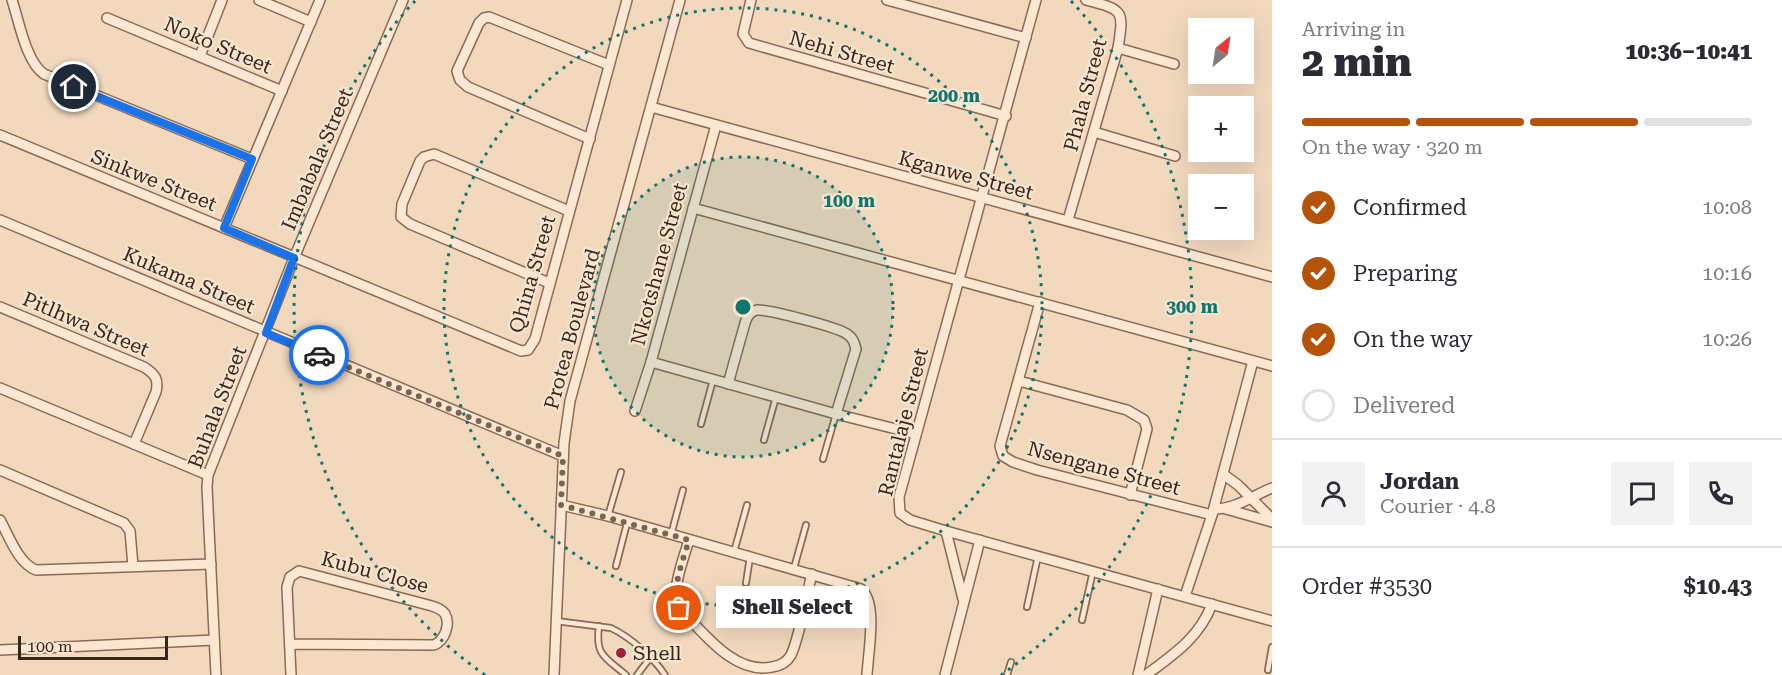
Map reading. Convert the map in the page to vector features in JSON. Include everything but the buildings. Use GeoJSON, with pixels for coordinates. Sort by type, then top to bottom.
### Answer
{"type":"FeatureCollection","features":[{"type":"Feature","properties":{"kind":"street"},"geometry":{"type":"LineString","coordinates":[[12,0],[31,59],[37,70],[252,159]]}},
{"type":"Feature","properties":{"kind":"street"},"geometry":{"type":"LineString","coordinates":[[200,56],[222,0]]}},
{"type":"Feature","properties":{"kind":"street"},"geometry":{"type":"LineString","coordinates":[[259,0],[311,22]]}},
{"type":"Feature","properties":{"kind":"street"},"geometry":{"type":"LineString","coordinates":[[224,228],[320,0]]}},
{"type":"Feature","properties":{"kind":"street","name":"Imbabala Street"},"geometry":{"type":"LineString","coordinates":[[266,333],[294,258],[403,0]]}},
{"type":"Feature","properties":{"kind":"street","name":"Qhina Street"},"geometry":{"type":"LineString","coordinates":[[294,258],[521,351],[528,350],[535,339],[627,0]]}},
{"type":"Feature","properties":{"kind":"street","name":"Protea Boulevard"},"geometry":{"type":"LineString","coordinates":[[554,675],[563,456],[570,401],[680,0]]}},
{"type":"Feature","properties":{"kind":"street","name":"Nehi Street"},"geometry":{"type":"LineString","coordinates":[[751,0],[743,34],[749,43],[756,47],[1006,116]]}},
{"type":"Feature","properties":{"kind":"street"},"geometry":{"type":"LineString","coordinates":[[886,0],[1026,38]]}},
{"type":"Feature","properties":{"kind":"street","name":"Rantalaje Street"},"geometry":{"type":"LineString","coordinates":[[1036,0],[1006,116],[899,497],[900,513],[910,520],[946,531],[1272,621]]}},
{"type":"Feature","properties":{"kind":"street","name":"Phala Street"},"geometry":{"type":"LineString","coordinates":[[1068,220],[1118,48],[1122,23],[1119,13],[1110,7],[1086,0]]}},
{"type":"Feature","properties":{"kind":"street"},"geometry":{"type":"LineString","coordinates":[[590,139],[468,87],[460,80],[457,71],[479,23],[489,17],[609,65]]}},
{"type":"Feature","properties":{"kind":"street","name":"Noko Street"},"geometry":{"type":"LineString","coordinates":[[107,18],[282,91]]}},
{"type":"Feature","properties":{"kind":"street"},"geometry":{"type":"LineString","coordinates":[[1118,48],[1174,64]]}},
{"type":"Feature","properties":{"kind":"street","name":"Kganwe Street"},"geometry":{"type":"LineString","coordinates":[[651,107],[1272,277]]}},
{"type":"Feature","properties":{"kind":"street","name":"Nkotshane Street"},"geometry":{"type":"LineString","coordinates":[[635,411],[651,362],[716,125]]}},
{"type":"Feature","properties":{"kind":"street"},"geometry":{"type":"LineString","coordinates":[[1094,132],[1175,156]]}},
{"type":"Feature","properties":{"kind":"street","name":"Sinkwe Street"},"geometry":{"type":"LineString","coordinates":[[0,135],[294,258]]}},
{"type":"Feature","properties":{"kind":"street"},"geometry":{"type":"LineString","coordinates":[[549,283],[410,224],[401,217],[401,208],[420,161],[434,154],[569,211]]}},
{"type":"Feature","properties":{"kind":"street"},"geometry":{"type":"LineString","coordinates":[[693,208],[1272,366]]}},
{"type":"Feature","properties":{"kind":"street","name":"Kukama Street"},"geometry":{"type":"LineString","coordinates":[[0,220],[563,456]]}},
{"type":"Feature","properties":{"kind":"street","name":"Nsengane Street"},"geometry":{"type":"LineString","coordinates":[[1040,302],[1000,446],[1003,456],[1029,467],[1130,495],[1213,512],[1226,509]]}},
{"type":"Feature","properties":{"kind":"street","name":"Pitlhwa Street"},"geometry":{"type":"LineString","coordinates":[[0,308],[144,367],[154,374],[158,383],[156,392],[134,444]]}},
{"type":"Feature","properties":{"kind":"street"},"geometry":{"type":"LineString","coordinates":[[728,384],[747,317],[753,311],[758,310],[773,312],[841,331],[853,339],[856,349],[836,414]]}},
{"type":"Feature","properties":{"kind":"street","name":"Buhala Street"},"geometry":{"type":"LineString","coordinates":[[216,675],[208,475],[266,333]]}},
{"type":"Feature","properties":{"kind":"street"},"geometry":{"type":"LineString","coordinates":[[1185,596],[1213,512],[1252,361]]}},
{"type":"Feature","properties":{"kind":"street"},"geometry":{"type":"LineString","coordinates":[[651,362],[916,434]]}},
{"type":"Feature","properties":{"kind":"street"},"geometry":{"type":"LineString","coordinates":[[1019,381],[1127,410],[1144,420],[1147,429],[1130,495]]}},
{"type":"Feature","properties":{"kind":"street"},"geometry":{"type":"LineString","coordinates":[[0,388],[208,475]]}},
{"type":"Feature","properties":{"kind":"street"},"geometry":{"type":"LineString","coordinates":[[0,470],[124,523],[130,531],[133,566]]}},
{"type":"Feature","properties":{"kind":"street"},"geometry":{"type":"LineString","coordinates":[[1223,474],[1272,520]]}},
{"type":"Feature","properties":{"kind":"street"},"geometry":{"type":"LineString","coordinates":[[1226,509],[1272,488]]}},
{"type":"Feature","properties":{"kind":"street"},"geometry":{"type":"LineString","coordinates":[[561,505],[794,568],[864,591],[871,609],[867,675]]}},
{"type":"Feature","properties":{"kind":"street"},"geometry":{"type":"LineString","coordinates":[[1226,509],[1272,520]]}},
{"type":"Feature","properties":{"kind":"street"},"geometry":{"type":"LineString","coordinates":[[0,520],[21,558],[30,568],[36,570],[211,564]]}},
{"type":"Feature","properties":{"kind":"street"},"geometry":{"type":"LineString","coordinates":[[946,531],[963,602]]}},
{"type":"Feature","properties":{"kind":"street"},"geometry":{"type":"LineString","coordinates":[[689,540],[676,591],[676,603],[725,653],[744,665],[764,669],[775,667],[789,658],[812,574]]}},
{"type":"Feature","properties":{"kind":"street"},"geometry":{"type":"LineString","coordinates":[[945,675],[980,540]]}},
{"type":"Feature","properties":{"kind":"street","name":"Kubu Close"},"geometry":{"type":"LineString","coordinates":[[291,644],[434,645],[444,637],[447,620],[443,611],[432,606],[299,571],[290,577],[288,582],[291,675]]}},
{"type":"Feature","properties":{"kind":"street"},"geometry":{"type":"LineString","coordinates":[[1138,675],[1158,589]]}},
{"type":"Feature","properties":{"kind":"street"},"geometry":{"type":"LineString","coordinates":[[1146,675],[1173,655],[1196,633],[1208,615],[1212,604]]}},
{"type":"Feature","properties":{"kind":"street"},"geometry":{"type":"LineString","coordinates":[[0,650],[214,640]]}},
{"type":"Feature","properties":{"kind":"lane"},"geometry":{"type":"LineString","coordinates":[[701,424],[713,380]]}},
{"type":"Feature","properties":{"kind":"lane"},"geometry":{"type":"LineString","coordinates":[[765,440],[776,397]]}},
{"type":"Feature","properties":{"kind":"lane"},"geometry":{"type":"LineString","coordinates":[[823,459],[836,414]]}},
{"type":"Feature","properties":{"kind":"lane"},"geometry":{"type":"LineString","coordinates":[[608,516],[621,472]]}},
{"type":"Feature","properties":{"kind":"lane"},"geometry":{"type":"LineString","coordinates":[[671,535],[683,490]]}},
{"type":"Feature","properties":{"kind":"lane"},"geometry":{"type":"LineString","coordinates":[[734,552],[747,505]]}},
{"type":"Feature","properties":{"kind":"lane"},"geometry":{"type":"LineString","coordinates":[[616,566],[627,523]]}},
{"type":"Feature","properties":{"kind":"lane"},"geometry":{"type":"LineString","coordinates":[[794,568],[806,525]]}},
{"type":"Feature","properties":{"kind":"lane"},"geometry":{"type":"LineString","coordinates":[[1027,607],[1038,556]]}},
{"type":"Feature","properties":{"kind":"lane"},"geometry":{"type":"LineString","coordinates":[[746,583],[750,557]]}},
{"type":"Feature","properties":{"kind":"lane"},"geometry":{"type":"LineString","coordinates":[[1082,620],[1093,571]]}},
{"type":"Feature","properties":{"kind":"lane"},"geometry":{"type":"LineString","coordinates":[[556,621],[599,626],[619,632],[650,658],[664,675]]}},
{"type":"Feature","properties":{"kind":"lane"},"geometry":{"type":"LineString","coordinates":[[599,626],[597,643],[600,653],[626,675]]}},
{"type":"Feature","properties":{"kind":"lane"},"geometry":{"type":"LineString","coordinates":[[1268,670],[1272,647]]}},
{"type":"Feature","properties":{"kind":"lane"},"geometry":{"type":"LineString","coordinates":[[637,675],[650,658]]}},
{"type":"Feature","properties":{"kind":"lane"},"geometry":{"type":"LineString","coordinates":[[1007,675],[1011,662]]}},
{"type":"Feature","properties":{"kind":"way so far"},"geometry":{"type":"LineString","coordinates":[[319,355],[563,456],[561,505],[689,540],[675,597],[679,608]]}},
{"type":"Feature","properties":{"kind":"place","name":"Shell Select"},"geometry":{"type":"Point","coordinates":[679,608]}},
{"type":"Feature","properties":{"kind":"place","name":"Shell"},"geometry":{"type":"Point","coordinates":[621,653]}},
{"type":"Feature","properties":{"kind":"route"},"geometry":{"type":"LineString","coordinates":[[74,87],[252,159],[224,228],[294,258],[266,333],[319,355]]}}]}
